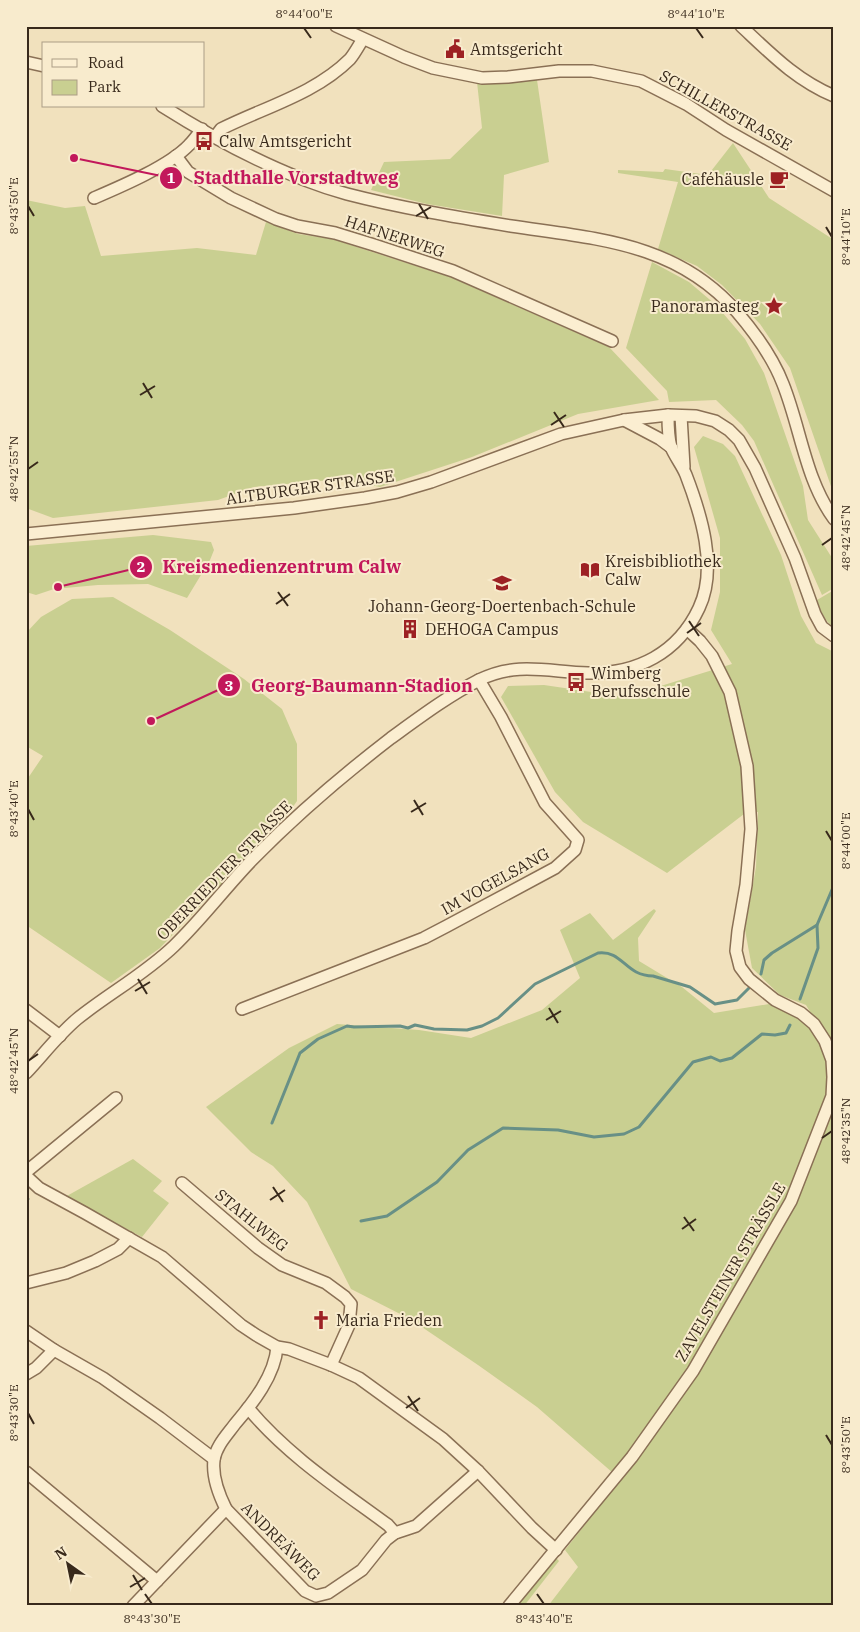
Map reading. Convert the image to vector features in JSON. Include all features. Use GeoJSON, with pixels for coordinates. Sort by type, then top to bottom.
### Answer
{"type":"FeatureCollection","features":[{"type":"Feature","properties":{"kind":"street","name":"SCHILLERSTRASSE"},"geometry":{"type":"LineString","coordinates":[[336,26],[362,39],[434,68],[482,78],[559,71],[592,71],[641,82],[686,104],[726,130],[834,191]]}},
{"type":"Feature","properties":{"kind":"street"},"geometry":{"type":"LineString","coordinates":[[741,26],[777,60],[805,82],[834,96]]}},
{"type":"Feature","properties":{"kind":"street"},"geometry":{"type":"LineString","coordinates":[[215,137],[221,129],[312,89],[352,57],[362,39]]}},
{"type":"Feature","properties":{"kind":"street"},"geometry":{"type":"LineString","coordinates":[[26,62],[42,66]]}},
{"type":"Feature","properties":{"kind":"street"},"geometry":{"type":"LineString","coordinates":[[165,108],[215,137],[278,169],[345,193],[446,216],[633,247],[686,268],[722,295],[754,333],[769,356],[783,382],[818,496],[834,520]]}},
{"type":"Feature","properties":{"kind":"street"},"geometry":{"type":"LineString","coordinates":[[94,198],[136,180],[176,156],[189,145],[202,129]]}},
{"type":"Feature","properties":{"kind":"street","name":"HAFNERWEG"},"geometry":{"type":"LineString","coordinates":[[176,156],[188,172],[231,198],[276,219],[358,240],[454,271],[612,341]]}},
{"type":"Feature","properties":{"kind":"street","name":"ALTBURGER STRASSE"},"geometry":{"type":"LineString","coordinates":[[26,534],[294,508],[397,492],[431,482],[561,434],[624,420],[668,415],[696,416],[715,421],[729,430],[739,440],[755,468],[795,558],[814,614],[822,626],[834,636]]}},
{"type":"Feature","properties":{"kind":"street","name":"OBERRIEDTER STRASSE"},"geometry":{"type":"LineString","coordinates":[[26,1073],[60,1036],[82,1016],[173,948],[252,861],[355,766],[433,707],[479,680],[498,672],[521,668],[588,673],[615,672],[636,667],[656,658],[672,646],[700,607],[708,580],[708,554],[700,518],[685,474],[672,448],[668,415]]}},
{"type":"Feature","properties":{"kind":"street","name":"OBERRIEDTER STRASSE"},"geometry":{"type":"LineString","coordinates":[[681,416],[685,474]]}},
{"type":"Feature","properties":{"kind":"street"},"geometry":{"type":"LineString","coordinates":[[624,420],[660,439],[672,448]]}},
{"type":"Feature","properties":{"kind":"street","name":"ZAVELSTEINER STRÄSSLE"},"geometry":{"type":"LineString","coordinates":[[509,1606],[632,1457],[693,1371],[792,1202],[832,1096],[834,1077],[832,1060],[826,1041],[814,1024],[801,1013],[775,1000],[749,979],[740,967],[736,951],[746,885],[751,829],[747,766],[730,692],[712,656],[700,641],[686,629]]}},
{"type":"Feature","properties":{"kind":"street","name":"IM VOGELSANG"},"geometry":{"type":"LineString","coordinates":[[242,1009],[424,938],[555,868],[575,850],[578,840],[545,804],[479,680]]}},
{"type":"Feature","properties":{"kind":"street"},"geometry":{"type":"LineString","coordinates":[[26,1010],[60,1036]]}},
{"type":"Feature","properties":{"kind":"street"},"geometry":{"type":"LineString","coordinates":[[26,1172],[116,1098]]}},
{"type":"Feature","properties":{"kind":"street"},"geometry":{"type":"LineString","coordinates":[[26,1176],[39,1188],[162,1257],[256,1336],[277,1347],[289,1349],[359,1378],[443,1439],[478,1471],[532,1528],[556,1550]]}},
{"type":"Feature","properties":{"kind":"street","name":"STAHLWEG"},"geometry":{"type":"LineString","coordinates":[[182,1183],[258,1248],[282,1265],[326,1282],[346,1297],[351,1304],[349,1325],[331,1365]]}},
{"type":"Feature","properties":{"kind":"street"},"geometry":{"type":"LineString","coordinates":[[26,1283],[66,1273],[95,1261],[118,1250],[129,1238]]}},
{"type":"Feature","properties":{"kind":"street"},"geometry":{"type":"LineString","coordinates":[[26,1331],[112,1384],[214,1459]]}},
{"type":"Feature","properties":{"kind":"street"},"geometry":{"type":"LineString","coordinates":[[133,1606],[226,1509],[219,1495],[214,1459],[219,1444],[248,1408],[261,1388],[276,1359],[277,1347]]}},
{"type":"Feature","properties":{"kind":"street"},"geometry":{"type":"LineString","coordinates":[[26,1374],[36,1368],[54,1350]]}},
{"type":"Feature","properties":{"kind":"street"},"geometry":{"type":"LineString","coordinates":[[248,1408],[302,1462],[388,1525],[395,1533]]}},
{"type":"Feature","properties":{"kind":"street","name":"ANDREÄWEG"},"geometry":{"type":"LineString","coordinates":[[226,1509],[305,1591],[316,1596],[328,1593],[362,1570],[386,1540],[395,1533],[416,1526],[478,1471]]}},
{"type":"Feature","properties":{"kind":"street"},"geometry":{"type":"LineString","coordinates":[[26,1472],[157,1581]]}},
{"type":"Feature","properties":{"kind":"green space"},"geometry":{"type":"Polygon","coordinates":[[[537,80],[549,162],[504,175],[502,216],[427,204],[371,190],[384,162],[450,159],[482,128],[477,82],[507,83],[537,80]]]}},
{"type":"Feature","properties":{"kind":"green space"},"geometry":{"type":"Polygon","coordinates":[[[733,143],[769,198],[834,240],[834,495],[790,368],[760,324],[722,285],[697,266],[658,249],[678,182],[618,173],[618,170],[663,172],[665,169],[708,175],[733,143]]]}},
{"type":"Feature","properties":{"kind":"green space"},"geometry":{"type":"Polygon","coordinates":[[[26,200],[65,208],[85,206],[101,256],[197,248],[256,255],[266,222],[298,234],[332,239],[450,277],[609,347],[659,400],[578,414],[472,457],[380,487],[341,479],[254,487],[218,500],[53,518],[26,508],[26,200]]]}},
{"type":"Feature","properties":{"kind":"green space"},"geometry":{"type":"Polygon","coordinates":[[[652,262],[689,282],[716,305],[745,339],[764,373],[803,486],[808,520],[834,561],[834,588],[822,595],[754,441],[742,425],[716,400],[669,402],[667,391],[626,348],[652,262]]]}},
{"type":"Feature","properties":{"kind":"green space"},"geometry":{"type":"Polygon","coordinates":[[[703,436],[723,444],[735,456],[781,555],[801,616],[816,643],[834,652],[834,1606],[548,1606],[578,1567],[565,1550],[638,1457],[613,1473],[537,1407],[478,1365],[410,1319],[351,1289],[307,1202],[273,1166],[251,1152],[206,1107],[289,1048],[337,1024],[419,1030],[471,1038],[542,1010],[580,978],[560,930],[590,913],[613,940],[654,909],[656,911],[638,938],[639,961],[682,987],[714,1013],[769,1004],[815,1020],[806,1005],[780,995],[752,968],[745,930],[756,867],[758,812],[744,814],[667,873],[583,822],[555,792],[501,697],[508,686],[544,685],[625,697],[732,664],[711,630],[720,592],[720,538],[694,447],[703,436]]]}},
{"type":"Feature","properties":{"kind":"green space"},"geometry":{"type":"Polygon","coordinates":[[[153,535],[211,542],[214,550],[210,560],[187,598],[148,584],[98,585],[54,589],[36,595],[26,592],[26,546],[153,535]]]}},
{"type":"Feature","properties":{"kind":"green space"},"geometry":{"type":"Polygon","coordinates":[[[834,590],[834,628],[823,616],[817,600],[834,590]]]}},
{"type":"Feature","properties":{"kind":"green space"},"geometry":{"type":"Polygon","coordinates":[[[113,597],[170,630],[244,679],[282,709],[297,744],[297,801],[286,817],[160,948],[111,983],[26,925],[26,781],[43,756],[26,746],[26,633],[41,617],[72,599],[113,597]]]}},
{"type":"Feature","properties":{"kind":"green space"},"geometry":{"type":"Polygon","coordinates":[[[133,1159],[162,1181],[153,1191],[169,1203],[142,1237],[65,1197],[133,1159]]]}},
{"type":"Feature","properties":{"kind":"green space"},"geometry":{"type":"Polygon","coordinates":[[[556,1558],[559,1561],[524,1606],[517,1606],[556,1558]]]}},
{"type":"Feature","properties":{"kind":"waterway"},"geometry":{"type":"LineString","coordinates":[[800,999],[818,948],[817,925],[834,885]]}},
{"type":"Feature","properties":{"kind":"waterway"},"geometry":{"type":"LineString","coordinates":[[761,974],[764,960],[817,925]]}},
{"type":"Feature","properties":{"kind":"waterway"},"geometry":{"type":"LineString","coordinates":[[272,1123],[300,1053],[318,1039],[347,1026],[400,1026],[408,1028],[415,1025],[434,1029],[467,1030],[482,1026],[498,1018],[535,984],[598,953],[613,955],[636,972],[644,975],[690,987],[715,1004],[737,1000],[750,987]]}},
{"type":"Feature","properties":{"kind":"waterway"},"geometry":{"type":"LineString","coordinates":[[361,1221],[387,1216],[437,1182],[468,1150],[503,1128],[558,1130],[594,1137],[624,1134],[639,1127],[693,1062],[711,1057],[720,1061],[732,1058],[762,1034],[775,1035],[786,1033],[790,1025]]}},
{"type":"Feature","properties":{"kind":"place","name":"Amtsgericht"},"geometry":{"type":"Point","coordinates":[455,49]}},
{"type":"Feature","properties":{"kind":"place","name":"Calw Amtsgericht"},"geometry":{"type":"Point","coordinates":[204,141]}},
{"type":"Feature","properties":{"kind":"place","name":"Stadthalle Vorstadtweg"},"geometry":{"type":"Point","coordinates":[74,158]}},
{"type":"Feature","properties":{"kind":"place","name":"Caféhäusle"},"geometry":{"type":"Point","coordinates":[779,179]}},
{"type":"Feature","properties":{"kind":"place","name":"Panoramasteg"},"geometry":{"type":"Point","coordinates":[774,306]}},
{"type":"Feature","properties":{"kind":"place","name":"Kreisbibliothek Calw"},"geometry":{"type":"Point","coordinates":[590,570]}},
{"type":"Feature","properties":{"kind":"place","name":"Johann-Georg-Doertenbach-Schule"},"geometry":{"type":"Point","coordinates":[502,583]}},
{"type":"Feature","properties":{"kind":"place","name":"Kreismedienzentrum Calw"},"geometry":{"type":"Point","coordinates":[58,587]}},
{"type":"Feature","properties":{"kind":"place","name":"DEHOGA Campus"},"geometry":{"type":"Point","coordinates":[410,629]}},
{"type":"Feature","properties":{"kind":"place","name":"Wimberg Berufsschule"},"geometry":{"type":"Point","coordinates":[576,682]}},
{"type":"Feature","properties":{"kind":"place","name":"Georg-Baumann-Stadion"},"geometry":{"type":"Point","coordinates":[151,721]}},
{"type":"Feature","properties":{"kind":"place","name":"Maria Frieden"},"geometry":{"type":"Point","coordinates":[321,1320]}}]}
